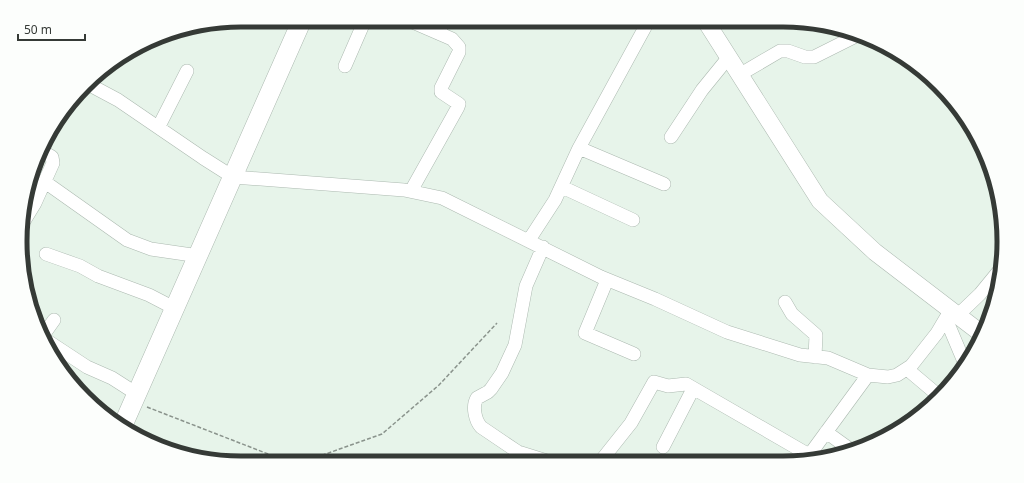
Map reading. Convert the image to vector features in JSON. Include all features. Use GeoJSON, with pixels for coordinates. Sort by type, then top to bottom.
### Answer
{"type":"FeatureCollection","features":[{"type":"Feature","properties":{"kind":"highway"},"geometry":{"type":"LineString","coordinates":[[125,422],[199,256],[294,27]]}},
{"type":"Feature","properties":{"kind":"main road"},"geometry":{"type":"LineString","coordinates":[[709,27],[820,201],[875,252],[951,316],[977,331]]}},
{"type":"Feature","properties":{"kind":"street"},"geometry":{"type":"LineString","coordinates":[[345,66],[362,27]]}},
{"type":"Feature","properties":{"kind":"street"},"geometry":{"type":"LineString","coordinates":[[411,191],[459,104],[441,92],[441,88],[459,52],[459,47],[452,39],[424,27]]}},
{"type":"Feature","properties":{"kind":"street"},"geometry":{"type":"LineString","coordinates":[[438,33],[441,27]]}},
{"type":"Feature","properties":{"kind":"street"},"geometry":{"type":"LineString","coordinates":[[529,240],[562,187],[579,148],[645,27]]}},
{"type":"Feature","properties":{"kind":"street"},"geometry":{"type":"LineString","coordinates":[[739,75],[780,51],[788,51],[805,57],[814,57],[852,38]]}},
{"type":"Feature","properties":{"kind":"street"},"geometry":{"type":"LineString","coordinates":[[671,137],[702,90],[728,58]]}},
{"type":"Feature","properties":{"kind":"street"},"geometry":{"type":"LineString","coordinates":[[159,126],[187,71]]}},
{"type":"Feature","properties":{"kind":"street"},"geometry":{"type":"LineString","coordinates":[[93,87],[118,100],[159,126],[203,158],[233,176],[411,191],[442,198],[607,280],[655,299],[726,332],[800,356],[828,358],[868,375],[888,377],[897,375],[911,366],[951,316],[980,294],[994,277]]}},
{"type":"Feature","properties":{"kind":"street"},"geometry":{"type":"LineString","coordinates":[[579,148],[664,184]]}},
{"type":"Feature","properties":{"kind":"street"},"geometry":{"type":"LineString","coordinates":[[29,213],[36,203],[53,160],[46,153]]}},
{"type":"Feature","properties":{"kind":"street"},"geometry":{"type":"LineString","coordinates":[[45,182],[127,240],[150,249],[199,256]]}},
{"type":"Feature","properties":{"kind":"street"},"geometry":{"type":"LineString","coordinates":[[562,187],[633,220]]}},
{"type":"Feature","properties":{"kind":"street"},"geometry":{"type":"LineString","coordinates":[[531,456],[518,452],[481,426],[478,423],[474,406],[477,398],[491,389],[512,351],[526,286],[543,247]]}},
{"type":"Feature","properties":{"kind":"street"},"geometry":{"type":"LineString","coordinates":[[46,254],[80,266],[98,276],[149,295],[176,309]]}},
{"type":"Feature","properties":{"kind":"street"},"geometry":{"type":"LineString","coordinates":[[607,280],[585,330],[585,334],[634,354]]}},
{"type":"Feature","properties":{"kind":"street"},"geometry":{"type":"LineString","coordinates":[[785,302],[792,314],[816,335],[815,357]]}},
{"type":"Feature","properties":{"kind":"street"},"geometry":{"type":"LineString","coordinates":[[951,316],[963,357]]}},
{"type":"Feature","properties":{"kind":"street"},"geometry":{"type":"LineString","coordinates":[[46,331],[54,320]]}},
{"type":"Feature","properties":{"kind":"street"},"geometry":{"type":"LineString","coordinates":[[54,345],[87,367],[112,378],[136,398]]}},
{"type":"Feature","properties":{"kind":"street"},"geometry":{"type":"LineString","coordinates":[[907,369],[935,392]]}},
{"type":"Feature","properties":{"kind":"street"},"geometry":{"type":"LineString","coordinates":[[810,454],[868,375]]}},
{"type":"Feature","properties":{"kind":"street"},"geometry":{"type":"LineString","coordinates":[[605,456],[632,423],[654,382],[668,386],[682,384],[693,389],[802,455]]}},
{"type":"Feature","properties":{"kind":"street"},"geometry":{"type":"LineString","coordinates":[[663,447],[693,389]]}},
{"type":"Feature","properties":{"kind":"street"},"geometry":{"type":"LineString","coordinates":[[826,432],[846,446]]}},
{"type":"Feature","properties":{"kind":"path"},"geometry":{"type":"LineString","coordinates":[[320,456],[382,434],[439,385],[497,323]]}},
{"type":"Feature","properties":{"kind":"path"},"geometry":{"type":"LineString","coordinates":[[136,398],[277,456]]}}]}
